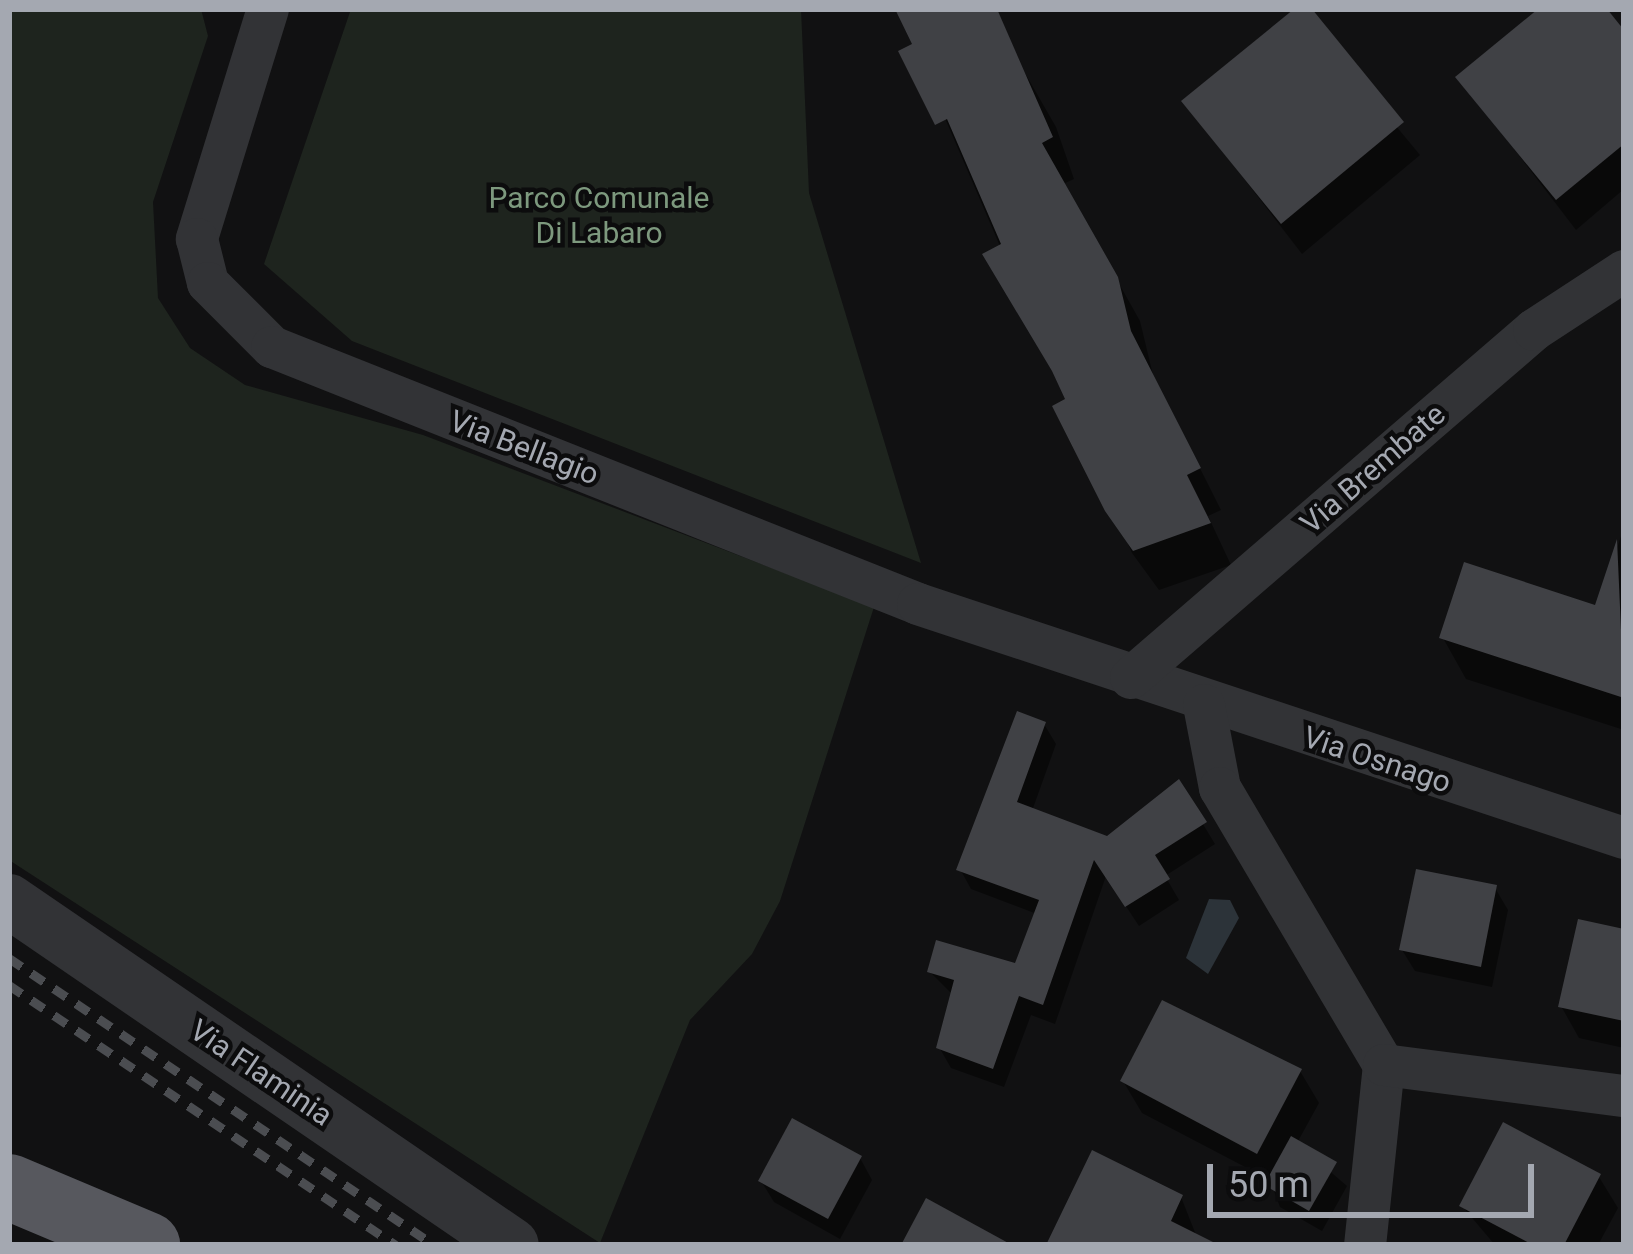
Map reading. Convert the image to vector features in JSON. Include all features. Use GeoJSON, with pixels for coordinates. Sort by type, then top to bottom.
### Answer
{"type":"FeatureCollection","features":[{"type":"Feature","properties":{"kind":"highway"},"geometry":{"type":"LineString","coordinates":[[9,1187],[147,1245]]}},
{"type":"Feature","properties":{"kind":"street","name":"Via Bellagio"},"geometry":{"type":"LineString","coordinates":[[268,9],[197,239],[208,283],[256,335],[918,604],[1131,678]]}},
{"type":"Feature","properties":{"kind":"street","name":"Via Brembate"},"geometry":{"type":"LineString","coordinates":[[1131,678],[1534,330],[1624,272]]}},
{"type":"Feature","properties":{"kind":"street","name":"Via Osnago"},"geometry":{"type":"LineString","coordinates":[[1131,678],[1624,838]]}},
{"type":"Feature","properties":{"kind":"street"},"geometry":{"type":"LineString","coordinates":[[1204,705],[1220,788],[1384,1065],[1365,1245]]}},
{"type":"Feature","properties":{"kind":"street","name":"Via Flaminia"},"geometry":{"type":"LineString","coordinates":[[9,902],[512,1245]]}},
{"type":"Feature","properties":{"kind":"street"},"geometry":{"type":"LineString","coordinates":[[1384,1065],[1624,1096]]}},
{"type":"Feature","properties":{"kind":"green space"},"geometry":{"type":"Polygon","coordinates":[[[9,9],[201,9],[208,36],[153,202],[158,298],[190,348],[245,385],[423,435],[874,607],[780,901],[752,954],[690,1020],[600,1243],[9,860],[9,9]]]}},
{"type":"Feature","properties":{"kind":"green space","name":"Parco Comunale Di Labaro"},"geometry":{"type":"Polygon","coordinates":[[[351,9],[801,9],[809,193],[921,563],[352,341],[264,264],[351,9]]]}},
{"type":"Feature","properties":{"kind":"shaded area"},"geometry":{"type":"Polygon","coordinates":[[[1209,899],[1230,900],[1239,918],[1208,974],[1186,958],[1209,899]]]}},
{"type":"Feature","properties":{"kind":"building"},"geometry":{"type":"Polygon","coordinates":[[[895,9],[997,9],[1053,137],[1042,143],[1118,277],[1131,331],[1201,468],[1187,475],[1211,523],[1133,551],[1105,511],[1052,406],[1065,399],[1052,371],[982,254],[1001,244],[947,119],[935,125],[898,51],[912,44],[895,9]]]}},
{"type":"Feature","properties":{"kind":"building"},"geometry":{"type":"Polygon","coordinates":[[[1294,9],[1312,9],[1404,122],[1281,224],[1181,101],[1294,9]]]}},
{"type":"Feature","properties":{"kind":"building"},"geometry":{"type":"Polygon","coordinates":[[[1538,9],[1607,9],[1624,30],[1624,144],[1556,200],[1455,77],[1538,9]]]}},
{"type":"Feature","properties":{"kind":"building"},"geometry":{"type":"Polygon","coordinates":[[[1617,539],[1624,698],[1439,638],[1464,562],[1595,605],[1617,539]]]}},
{"type":"Feature","properties":{"kind":"building"},"geometry":{"type":"Polygon","coordinates":[[[1017,711],[1046,722],[1017,802],[1107,836],[1179,779],[1207,822],[1155,855],[1170,879],[1125,907],[1094,860],[1043,1005],[1019,996],[993,1069],[936,1048],[954,980],[927,972],[936,940],[1015,963],[1039,900],[956,870],[1017,711]]]}},
{"type":"Feature","properties":{"kind":"building"},"geometry":{"type":"Polygon","coordinates":[[[1416,869],[1497,885],[1481,967],[1399,950],[1416,869]]]}},
{"type":"Feature","properties":{"kind":"building"},"geometry":{"type":"Polygon","coordinates":[[[1578,919],[1624,929],[1624,1021],[1558,1007],[1578,919]]]}},
{"type":"Feature","properties":{"kind":"building"},"geometry":{"type":"Polygon","coordinates":[[[1162,1000],[1302,1069],[1257,1154],[1120,1081],[1162,1000]]]}},
{"type":"Feature","properties":{"kind":"building"},"geometry":{"type":"Polygon","coordinates":[[[792,1118],[862,1156],[828,1219],[758,1181],[792,1118]]]}},
{"type":"Feature","properties":{"kind":"building"},"geometry":{"type":"Polygon","coordinates":[[[1503,1122],[1601,1174],[1564,1245],[1533,1245],[1459,1206],[1503,1122]]]}},
{"type":"Feature","properties":{"kind":"building"},"geometry":{"type":"Polygon","coordinates":[[[1291,1136],[1337,1162],[1309,1211],[1264,1185],[1291,1136]]]}},
{"type":"Feature","properties":{"kind":"building"},"geometry":{"type":"Polygon","coordinates":[[[1092,1150],[1183,1195],[1171,1221],[1219,1245],[1046,1245],[1092,1150]]]}},
{"type":"Feature","properties":{"kind":"building"},"geometry":{"type":"Polygon","coordinates":[[[926,1198],[1012,1245],[901,1245],[926,1198]]]}},
{"type":"Feature","properties":{"kind":"railway"},"geometry":{"type":"LineString","coordinates":[[9,958],[434,1245]]}},
{"type":"Feature","properties":{"kind":"railway"},"geometry":{"type":"LineString","coordinates":[[9,985],[396,1245]]}}]}
